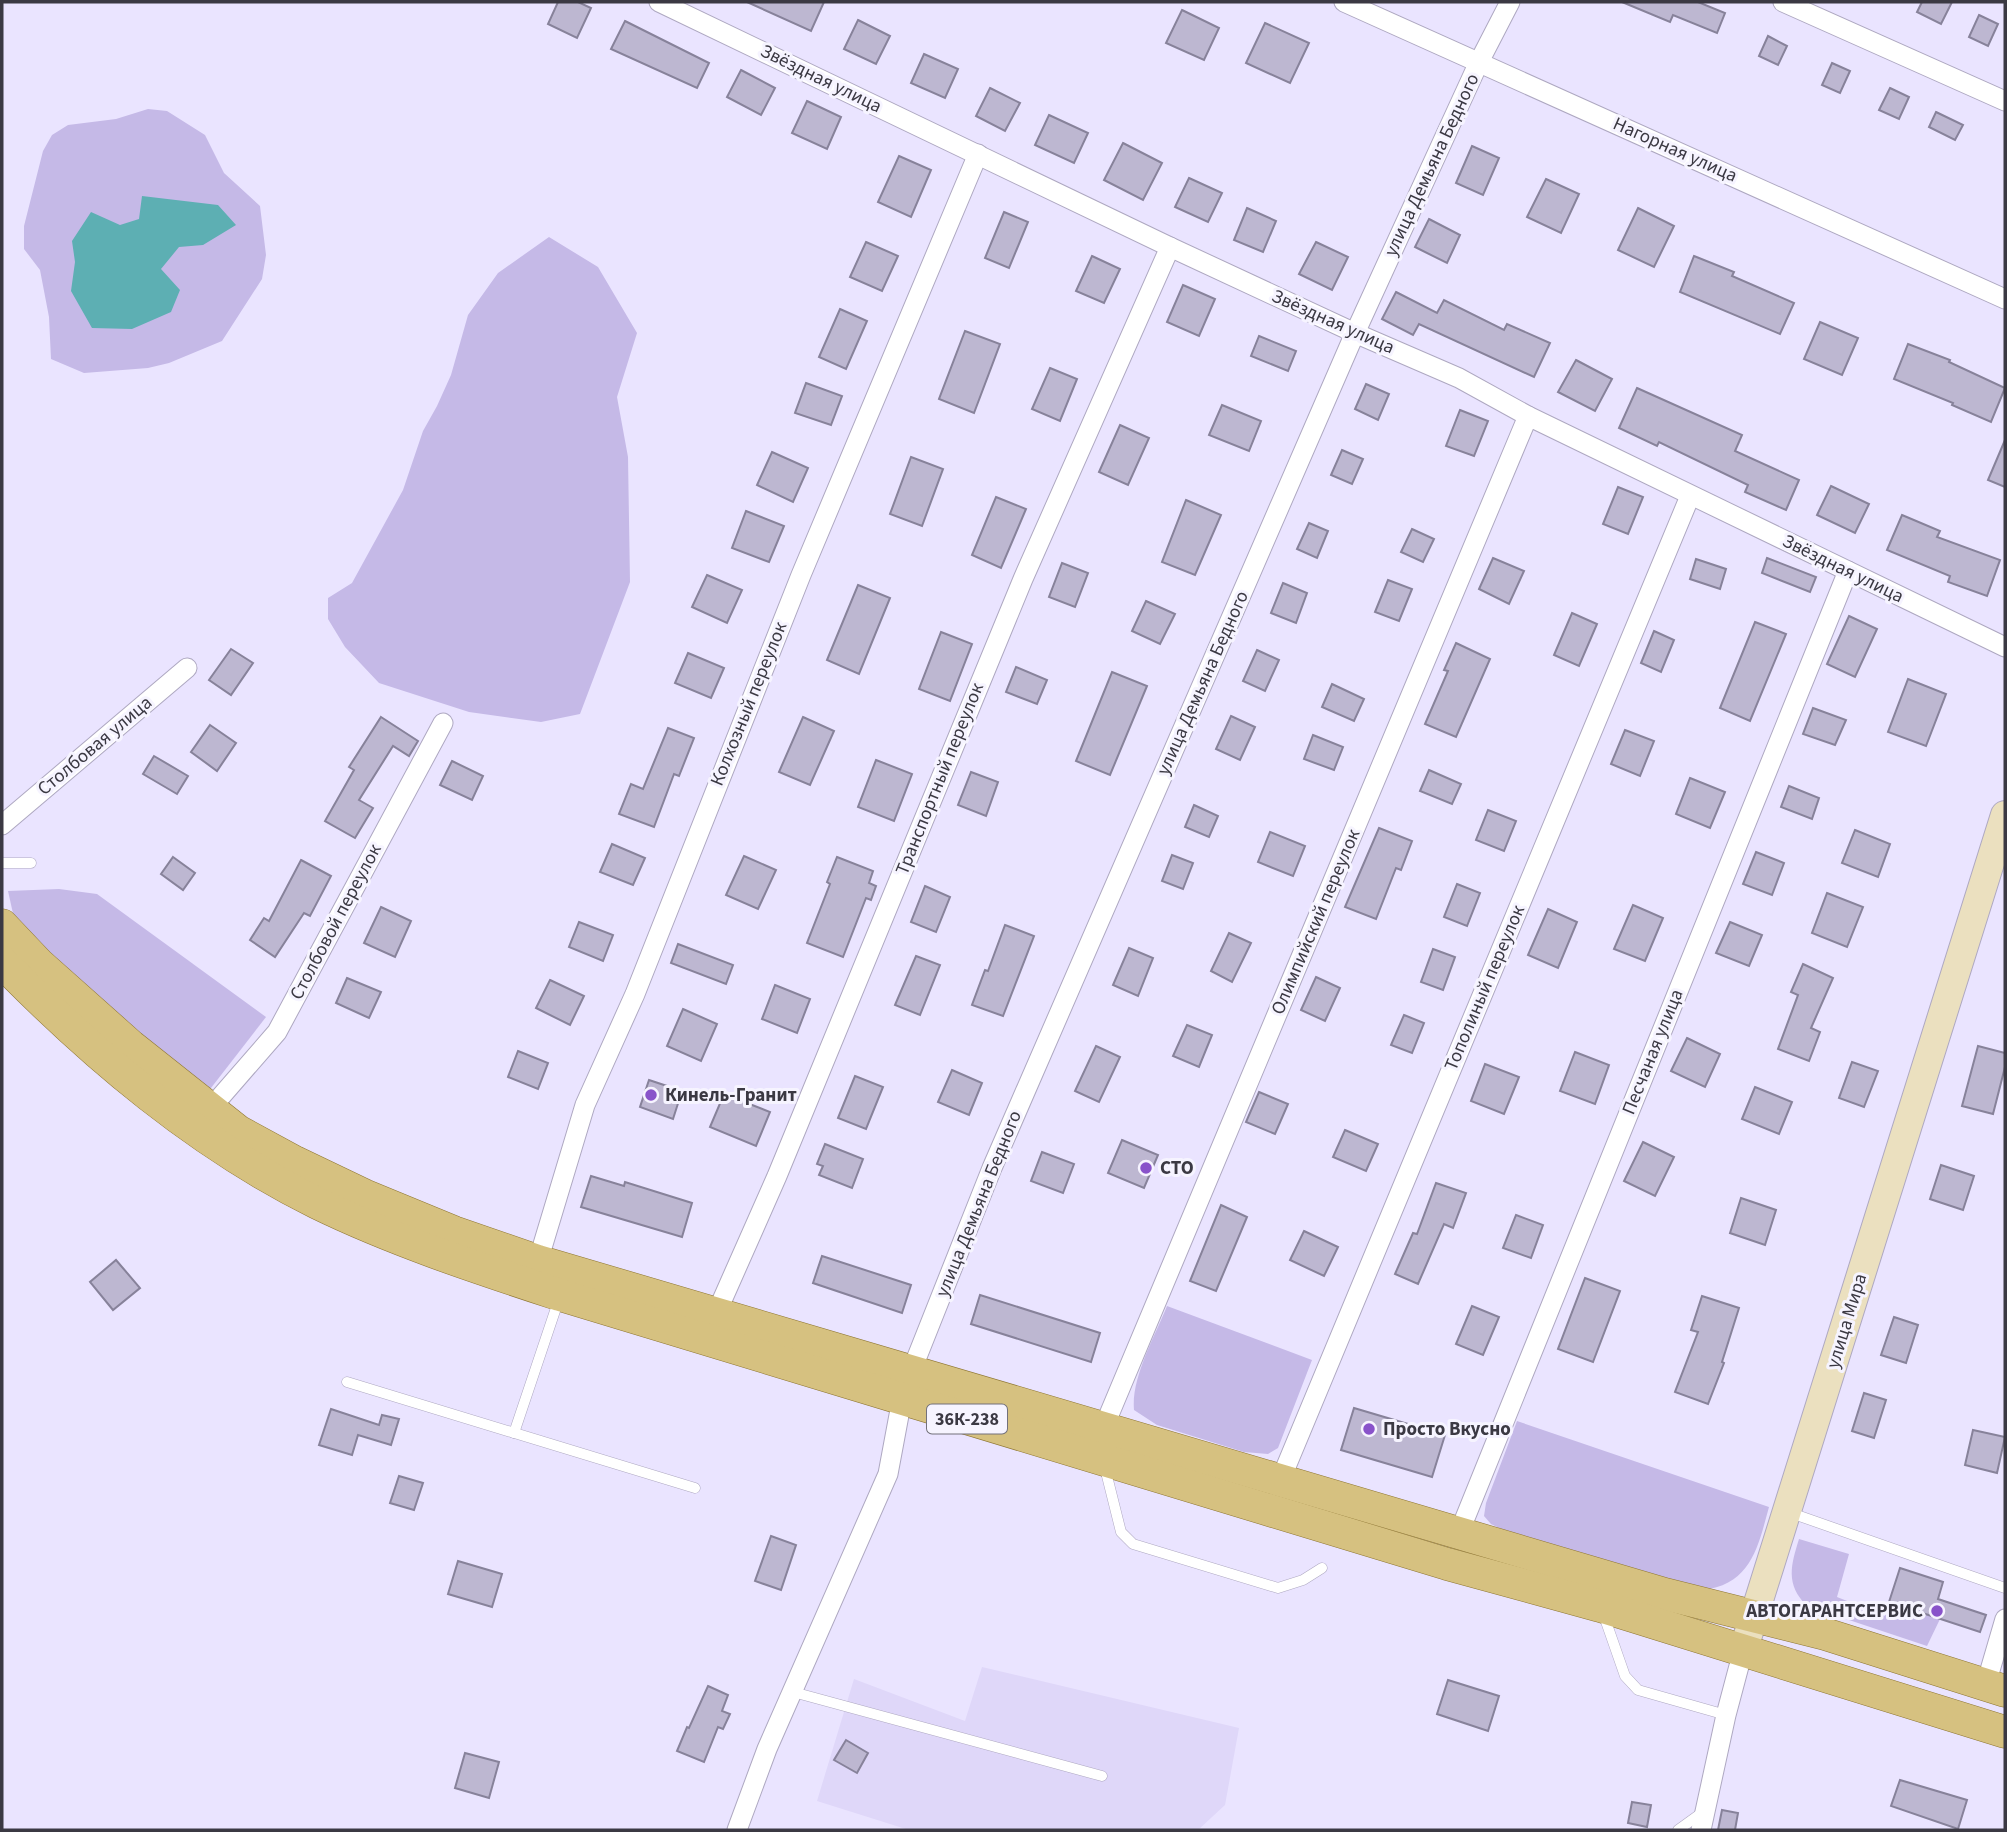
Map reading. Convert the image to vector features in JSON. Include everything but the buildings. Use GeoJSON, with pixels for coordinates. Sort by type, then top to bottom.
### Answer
{"type":"FeatureCollection","features":[{"type":"Feature","properties":{"kind":"main road","name":"улица Мира"},"geometry":{"type":"LineString","coordinates":[[1743,1651],[2005,815]]}},
{"type":"Feature","properties":{"kind":"main road"},"geometry":{"type":"LineString","coordinates":[[2,925],[39,964],[131,1046],[250,1137],[364,1195],[454,1232],[538,1261],[716,1314],[906,1385],[1103,1429],[1665,1594],[1825,1634],[1996,1687]]}},
{"type":"Feature","properties":{"kind":"main road","name":"36К-238"},"geometry":{"type":"LineString","coordinates":[[7,972],[80,1039],[197,1131],[260,1171],[366,1226],[560,1295],[906,1385],[1103,1460],[1447,1564],[1600,1606],[2005,1732]]}},
{"type":"Feature","properties":{"kind":"street","name":"Звёздная улица"},"geometry":{"type":"LineString","coordinates":[[659,2],[1170,247],[1459,378],[1528,416],[1690,496],[2005,647]]}},
{"type":"Feature","properties":{"kind":"street","name":"Нагорная улица"},"geometry":{"type":"LineString","coordinates":[[1344,2],[2005,299]]}},
{"type":"Feature","properties":{"kind":"street","name":"улица Демьяна Бедного"},"geometry":{"type":"LineString","coordinates":[[737,1830],[767,1749],[888,1474],[906,1385],[992,1168],[1355,333],[1479,62],[1510,2]]}},
{"type":"Feature","properties":{"kind":"street"},"geometry":{"type":"LineString","coordinates":[[1783,2],[2005,101]]}},
{"type":"Feature","properties":{"kind":"street","name":"Колхозный переулок"},"geometry":{"type":"LineString","coordinates":[[538,1261],[585,1105],[635,994],[801,575],[978,154]]}},
{"type":"Feature","properties":{"kind":"street","name":"Транспортный переулок"},"geometry":{"type":"LineString","coordinates":[[716,1314],[777,1176],[1023,579],[1170,247]]}},
{"type":"Feature","properties":{"kind":"street","name":"Олимпийский переулок"},"geometry":{"type":"LineString","coordinates":[[1103,1429],[1528,416]]}},
{"type":"Feature","properties":{"kind":"street","name":"Тополиный переулок"},"geometry":{"type":"LineString","coordinates":[[1280,1481],[1690,496]]}},
{"type":"Feature","properties":{"kind":"street","name":"Песчаная улица"},"geometry":{"type":"LineString","coordinates":[[1459,1533],[1848,571]]}},
{"type":"Feature","properties":{"kind":"street","name":"Столбовая улица"},"geometry":{"type":"LineString","coordinates":[[2,825],[187,668]]}},
{"type":"Feature","properties":{"kind":"street","name":"Столбовой переулок"},"geometry":{"type":"LineString","coordinates":[[210,1109],[277,1032],[443,723]]}},
{"type":"Feature","properties":{"kind":"street"},"geometry":{"type":"LineString","coordinates":[[1996,1687],[2005,1619]]}},
{"type":"Feature","properties":{"kind":"street","name":"улица Мира"},"geometry":{"type":"LineString","coordinates":[[1702,1821],[1743,1651]]}},
{"type":"Feature","properties":{"kind":"lane"},"geometry":{"type":"LineString","coordinates":[[2,863],[30,863]]}},
{"type":"Feature","properties":{"kind":"lane"},"geometry":{"type":"LineString","coordinates":[[514,1433],[560,1295]]}},
{"type":"Feature","properties":{"kind":"lane"},"geometry":{"type":"LineString","coordinates":[[347,1382],[695,1488]]}},
{"type":"Feature","properties":{"kind":"lane"},"geometry":{"type":"LineString","coordinates":[[1103,1460],[1121,1532],[1133,1545],[1278,1588],[1303,1580],[1322,1568]]}},
{"type":"Feature","properties":{"kind":"lane"},"geometry":{"type":"LineString","coordinates":[[1787,1512],[2005,1588]]}},
{"type":"Feature","properties":{"kind":"lane"},"geometry":{"type":"LineString","coordinates":[[1600,1606],[1625,1676],[1638,1690],[1726,1715]]}},
{"type":"Feature","properties":{"kind":"lane"},"geometry":{"type":"LineString","coordinates":[[793,1692],[1102,1776]]}},
{"type":"Feature","properties":{"kind":"lane"},"geometry":{"type":"LineString","coordinates":[[1678,1830],[1702,1821]]}},
{"type":"Feature","properties":{"kind":"shaded area"},"geometry":{"type":"Polygon","coordinates":[[[148,109],[167,111],[205,135],[224,173],[260,206],[266,255],[262,279],[222,341],[169,363],[148,368],[84,373],[51,359],[49,317],[40,270],[24,249],[24,226],[43,151],[52,135],[68,125],[116,119],[148,109]]]}},
{"type":"Feature","properties":{"kind":"shaded area"},"geometry":{"type":"Polygon","coordinates":[[[142,196],[218,205],[236,225],[203,245],[179,247],[161,269],[180,290],[171,312],[132,329],[92,328],[71,291],[75,262],[72,241],[91,212],[120,225],[139,219],[142,196]]]}},
{"type":"Feature","properties":{"kind":"shaded area"},"geometry":{"type":"Polygon","coordinates":[[[549,237],[598,267],[637,333],[617,397],[628,457],[630,582],[580,714],[541,722],[469,712],[379,683],[345,647],[328,619],[328,598],[352,583],[403,490],[423,431],[451,375],[468,315],[498,273],[549,237]]]}},
{"type":"Feature","properties":{"kind":"shaded area"},"geometry":{"type":"Polygon","coordinates":[[[59,889],[97,894],[266,1017],[204,1097],[16,927],[8,891],[59,889]]]}},
{"type":"Feature","properties":{"kind":"shaded area"},"geometry":{"type":"Polygon","coordinates":[[[1167,1306],[1312,1360],[1278,1448],[1268,1454],[1244,1452],[1157,1425],[1134,1410],[1140,1371],[1167,1306]]]}},
{"type":"Feature","properties":{"kind":"shaded area"},"geometry":{"type":"Polygon","coordinates":[[[1517,1421],[1769,1507],[1750,1562],[1732,1581],[1702,1590],[1507,1532],[1491,1524],[1484,1516],[1486,1503],[1517,1421]]]}},
{"type":"Feature","properties":{"kind":"shaded area"},"geometry":{"type":"Polygon","coordinates":[[[1799,1539],[1849,1554],[1837,1597],[1885,1616],[1889,1602],[1940,1619],[1927,1646],[1807,1606],[1795,1590],[1792,1574],[1799,1539]]]}},
{"type":"Feature","properties":{"kind":"shaded area"},"geometry":{"type":"Polygon","coordinates":[[[982,1667],[1239,1728],[1225,1805],[1198,1830],[909,1830],[817,1801],[854,1679],[965,1721],[982,1667]]]}},
{"type":"Feature","properties":{"kind":"place","name":"Кинель-Гранит"},"geometry":{"type":"Point","coordinates":[651,1095]}},
{"type":"Feature","properties":{"kind":"place","name":"СТО"},"geometry":{"type":"Point","coordinates":[1146,1168]}},
{"type":"Feature","properties":{"kind":"place","name":"Просто Вкусно"},"geometry":{"type":"Point","coordinates":[1369,1429]}},
{"type":"Feature","properties":{"kind":"place","name":"АВТОГАРАНТСЕРВИС"},"geometry":{"type":"Point","coordinates":[1937,1611]}}]}
